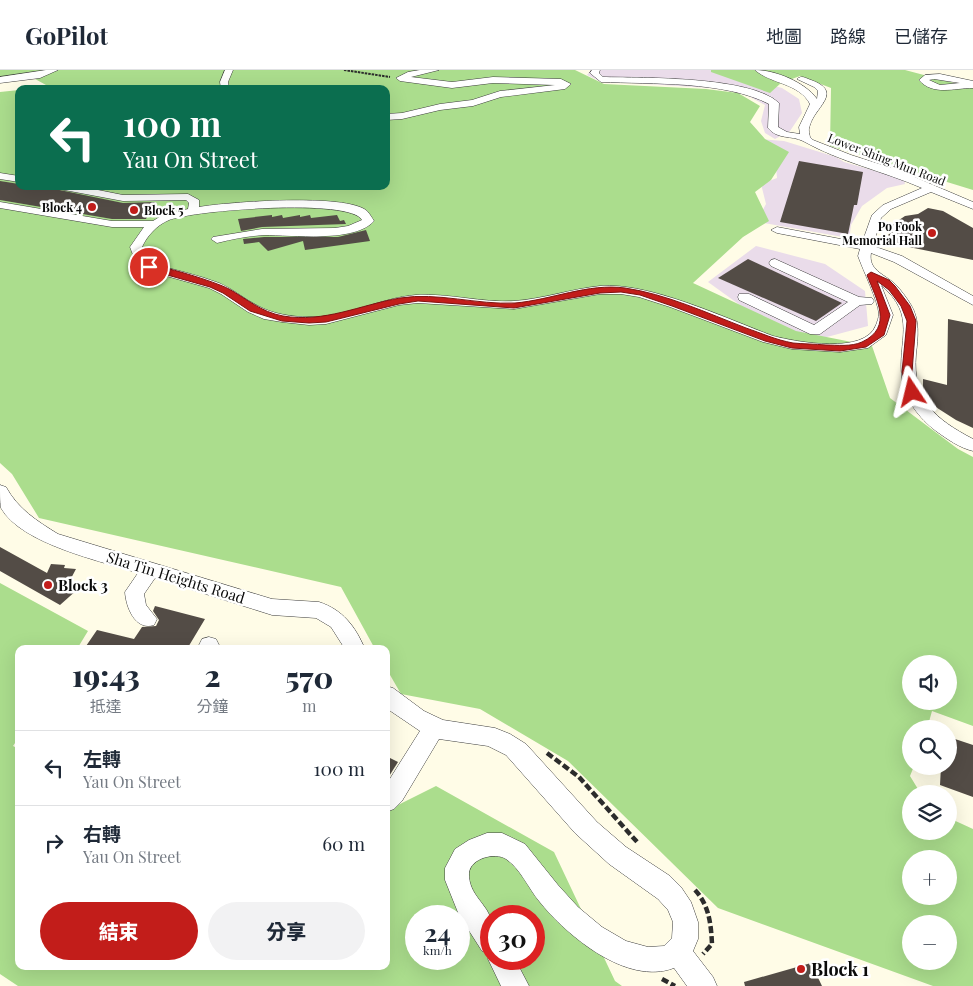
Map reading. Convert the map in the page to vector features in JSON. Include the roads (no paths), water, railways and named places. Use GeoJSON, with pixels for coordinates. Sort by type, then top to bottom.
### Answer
{"type":"FeatureCollection","features":[{"type":"Feature","properties":{"kind":"street"},"geometry":{"type":"LineString","coordinates":[[0,80],[40,75],[54,70]]}},
{"type":"Feature","properties":{"kind":"street"},"geometry":{"type":"LineString","coordinates":[[224,85],[228,70]]}},
{"type":"Feature","properties":{"kind":"street"},"geometry":{"type":"LineString","coordinates":[[390,117],[473,103],[500,94],[565,86],[567,84],[561,82],[493,80],[452,85],[400,78],[410,74],[435,70]]}},
{"type":"Feature","properties":{"kind":"street"},"geometry":{"type":"LineString","coordinates":[[596,70],[594,73],[601,79],[704,81],[744,89],[774,104],[773,128],[777,132],[805,138]]}},
{"type":"Feature","properties":{"kind":"street","name":"Lower Shing Mun Road"},"geometry":{"type":"LineString","coordinates":[[759,70],[799,88],[809,95],[815,104],[804,127],[805,138],[821,148],[894,172],[973,206]]}},
{"type":"Feature","properties":{"kind":"street"},"geometry":{"type":"LineString","coordinates":[[801,79],[817,85],[822,91],[822,99],[811,115]]}},
{"type":"Feature","properties":{"kind":"street"},"geometry":{"type":"LineString","coordinates":[[3,177],[15,172]]}},
{"type":"Feature","properties":{"kind":"street"},"geometry":{"type":"LineString","coordinates":[[217,239],[262,232],[318,233],[361,226],[368,221],[361,212],[316,206],[233,206],[193,210],[165,218],[150,228],[136,247],[141,260],[149,267],[213,285],[226,291],[253,309],[282,318],[309,321],[326,320],[399,301],[418,299],[514,305],[600,290],[621,290],[641,293],[675,304],[768,339],[792,345],[840,348],[863,345],[879,335],[886,315],[864,256],[876,217],[887,207],[930,188]]}},
{"type":"Feature","properties":{"kind":"street"},"geometry":{"type":"LineString","coordinates":[[89,190],[123,198],[188,197],[195,202],[193,210]]}},
{"type":"Feature","properties":{"kind":"street"},"geometry":{"type":"LineString","coordinates":[[0,205],[112,224],[150,228]]}},
{"type":"Feature","properties":{"kind":"street"},"geometry":{"type":"LineString","coordinates":[[776,230],[866,247],[903,261],[973,300]]}},
{"type":"Feature","properties":{"kind":"street"},"geometry":{"type":"LineString","coordinates":[[776,263],[857,301],[881,302]]}},
{"type":"Feature","properties":{"kind":"street"},"geometry":{"type":"LineString","coordinates":[[871,275],[886,282],[892,288],[905,306],[912,321],[907,372],[912,392],[926,414],[945,431],[973,446]]}},
{"type":"Feature","properties":{"kind":"street"},"geometry":{"type":"LineString","coordinates":[[744,297],[815,331],[857,301]]}},
{"type":"Feature","properties":{"kind":"street","name":"Sha Tin Heights Road"},"geometry":{"type":"LineString","coordinates":[[0,491],[2,497],[23,520],[52,539],[272,607],[318,610],[338,621],[353,645]]}},
{"type":"Feature","properties":{"kind":"street"},"geometry":{"type":"LineString","coordinates":[[147,620],[139,612],[134,592],[150,570]]}},
{"type":"Feature","properties":{"kind":"street"},"geometry":{"type":"LineString","coordinates":[[390,698],[404,710],[435,726],[451,732],[486,735],[505,742],[518,752],[583,825],[612,851],[660,884],[675,898],[681,906],[685,926],[682,945],[665,960],[643,959],[598,940],[567,914],[551,897],[517,852],[509,847],[493,843],[477,847],[464,857],[457,872],[456,881],[465,904],[480,926]]}},
{"type":"Feature","properties":{"kind":"street"},"geometry":{"type":"LineString","coordinates":[[390,796],[435,726]]}},
{"type":"Feature","properties":{"kind":"street"},"geometry":{"type":"LineString","coordinates":[[677,951],[704,986]]}},
{"type":"Feature","properties":{"kind":"street"},"geometry":{"type":"LineString","coordinates":[[507,970],[516,986]]}},
{"type":"Feature","properties":{"kind":"place","name":"Block 4"},"geometry":{"type":"Point","coordinates":[92,207]}},
{"type":"Feature","properties":{"kind":"place","name":"Block 5"},"geometry":{"type":"Point","coordinates":[134,210]}},
{"type":"Feature","properties":{"kind":"place","name":"Po Fook Memorial Hall"},"geometry":{"type":"Point","coordinates":[932,233]}},
{"type":"Feature","properties":{"kind":"place","name":"Block 3"},"geometry":{"type":"Point","coordinates":[48,585]}},
{"type":"Feature","properties":{"kind":"place","name":"Block 1"},"geometry":{"type":"Point","coordinates":[801,969]}}]}
